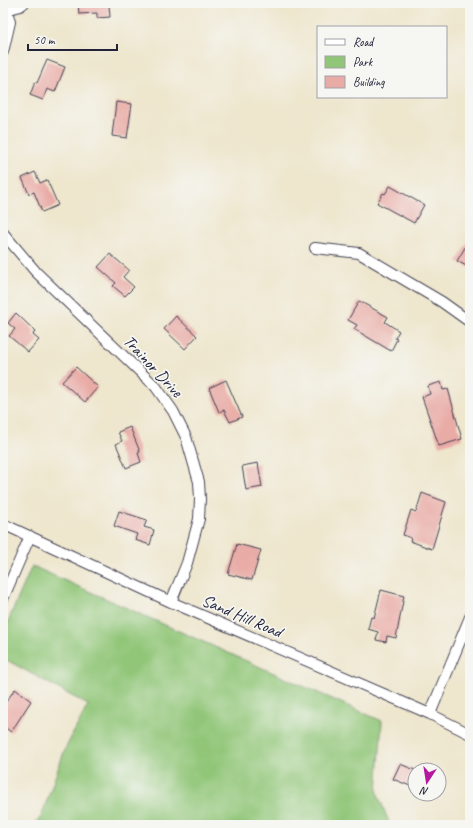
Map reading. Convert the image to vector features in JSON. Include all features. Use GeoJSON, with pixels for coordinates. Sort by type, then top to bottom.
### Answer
{"type":"FeatureCollection","features":[{"type":"Feature","properties":{"kind":"street"},"geometry":{"type":"LineString","coordinates":[[3,52],[10,22],[5,11],[24,3]]}},
{"type":"Feature","properties":{"kind":"street","name":"Trainor Drive"},"geometry":{"type":"LineString","coordinates":[[3,233],[36,272],[156,387],[173,411],[186,437],[199,482],[199,518],[187,563],[171,602]]}},
{"type":"Feature","properties":{"kind":"street"},"geometry":{"type":"LineString","coordinates":[[315,248],[359,253],[442,302],[470,322]]}},
{"type":"Feature","properties":{"kind":"street","name":"Sand Hill Road"},"geometry":{"type":"LineString","coordinates":[[3,524],[171,602],[430,714],[470,734]]}},
{"type":"Feature","properties":{"kind":"street"},"geometry":{"type":"LineString","coordinates":[[3,599],[30,536]]}},
{"type":"Feature","properties":{"kind":"street"},"geometry":{"type":"LineString","coordinates":[[430,714],[470,616]]}},
{"type":"Feature","properties":{"kind":"green space"},"geometry":{"type":"Polygon","coordinates":[[[32,566],[382,721],[377,792],[390,825],[33,825],[41,817],[65,749],[88,705],[3,658],[3,633],[32,566]]]}},
{"type":"Feature","properties":{"kind":"building"},"geometry":{"type":"Polygon","coordinates":[[[78,3],[103,3],[103,6],[109,5],[110,17],[97,18],[97,13],[79,14],[78,3]]]}},
{"type":"Feature","properties":{"kind":"building"},"geometry":{"type":"Polygon","coordinates":[[[47,60],[65,67],[55,92],[47,89],[43,100],[30,95],[47,60]]]}},
{"type":"Feature","properties":{"kind":"building"},"geometry":{"type":"Polygon","coordinates":[[[116,102],[132,104],[127,138],[112,136],[116,102]]]}},
{"type":"Feature","properties":{"kind":"building"},"geometry":{"type":"Polygon","coordinates":[[[35,172],[40,183],[47,180],[58,205],[42,212],[34,192],[29,194],[22,178],[35,172]]]}},
{"type":"Feature","properties":{"kind":"building"},"geometry":{"type":"Polygon","coordinates":[[[390,186],[424,205],[414,223],[377,203],[383,193],[385,194],[390,186]]]}},
{"type":"Feature","properties":{"kind":"building"},"geometry":{"type":"Polygon","coordinates":[[[470,239],[470,268],[457,261],[470,239]]]}},
{"type":"Feature","properties":{"kind":"building"},"geometry":{"type":"Polygon","coordinates":[[[110,254],[129,270],[123,277],[134,287],[125,296],[113,286],[116,283],[98,267],[110,254]]]}},
{"type":"Feature","properties":{"kind":"building"},"geometry":{"type":"Polygon","coordinates":[[[359,301],[388,317],[385,322],[399,331],[391,351],[354,329],[357,325],[348,320],[359,301]]]}},
{"type":"Feature","properties":{"kind":"building"},"geometry":{"type":"Polygon","coordinates":[[[16,313],[35,331],[33,335],[39,340],[28,352],[9,336],[15,329],[8,323],[16,313]]]}},
{"type":"Feature","properties":{"kind":"building"},"geometry":{"type":"Polygon","coordinates":[[[176,316],[197,336],[185,349],[164,329],[176,316]]]}},
{"type":"Feature","properties":{"kind":"building"},"geometry":{"type":"Polygon","coordinates":[[[76,367],[98,387],[85,402],[62,382],[76,367]]]}},
{"type":"Feature","properties":{"kind":"building"},"geometry":{"type":"Polygon","coordinates":[[[226,380],[242,417],[230,422],[224,410],[219,412],[209,388],[226,380]]]}},
{"type":"Feature","properties":{"kind":"building"},"geometry":{"type":"Polygon","coordinates":[[[441,382],[443,390],[448,389],[462,439],[439,446],[422,397],[430,394],[428,386],[441,382]]]}},
{"type":"Feature","properties":{"kind":"building"},"geometry":{"type":"Polygon","coordinates":[[[130,427],[140,452],[138,453],[141,462],[126,468],[116,444],[122,441],[118,432],[130,427]]]}},
{"type":"Feature","properties":{"kind":"building"},"geometry":{"type":"Polygon","coordinates":[[[258,463],[262,487],[246,490],[242,466],[258,463]]]}},
{"type":"Feature","properties":{"kind":"building"},"geometry":{"type":"Polygon","coordinates":[[[422,493],[446,502],[432,549],[410,541],[411,538],[403,535],[411,510],[416,512],[422,493]]]}},
{"type":"Feature","properties":{"kind":"building"},"geometry":{"type":"Polygon","coordinates":[[[119,511],[147,520],[144,527],[154,530],[150,545],[135,540],[137,534],[114,526],[119,511]]]}},
{"type":"Feature","properties":{"kind":"building"},"geometry":{"type":"Polygon","coordinates":[[[237,544],[261,550],[252,580],[228,574],[237,544]]]}},
{"type":"Feature","properties":{"kind":"building"},"geometry":{"type":"Polygon","coordinates":[[[381,590],[404,596],[396,638],[387,636],[386,642],[376,640],[378,632],[368,629],[371,617],[374,618],[381,590]]]}},
{"type":"Feature","properties":{"kind":"building"},"geometry":{"type":"Polygon","coordinates":[[[15,689],[31,701],[11,732],[3,726],[3,706],[15,689]]]}},
{"type":"Feature","properties":{"kind":"building"},"geometry":{"type":"Polygon","coordinates":[[[400,764],[407,767],[407,785],[393,779],[400,764]]]}}]}
